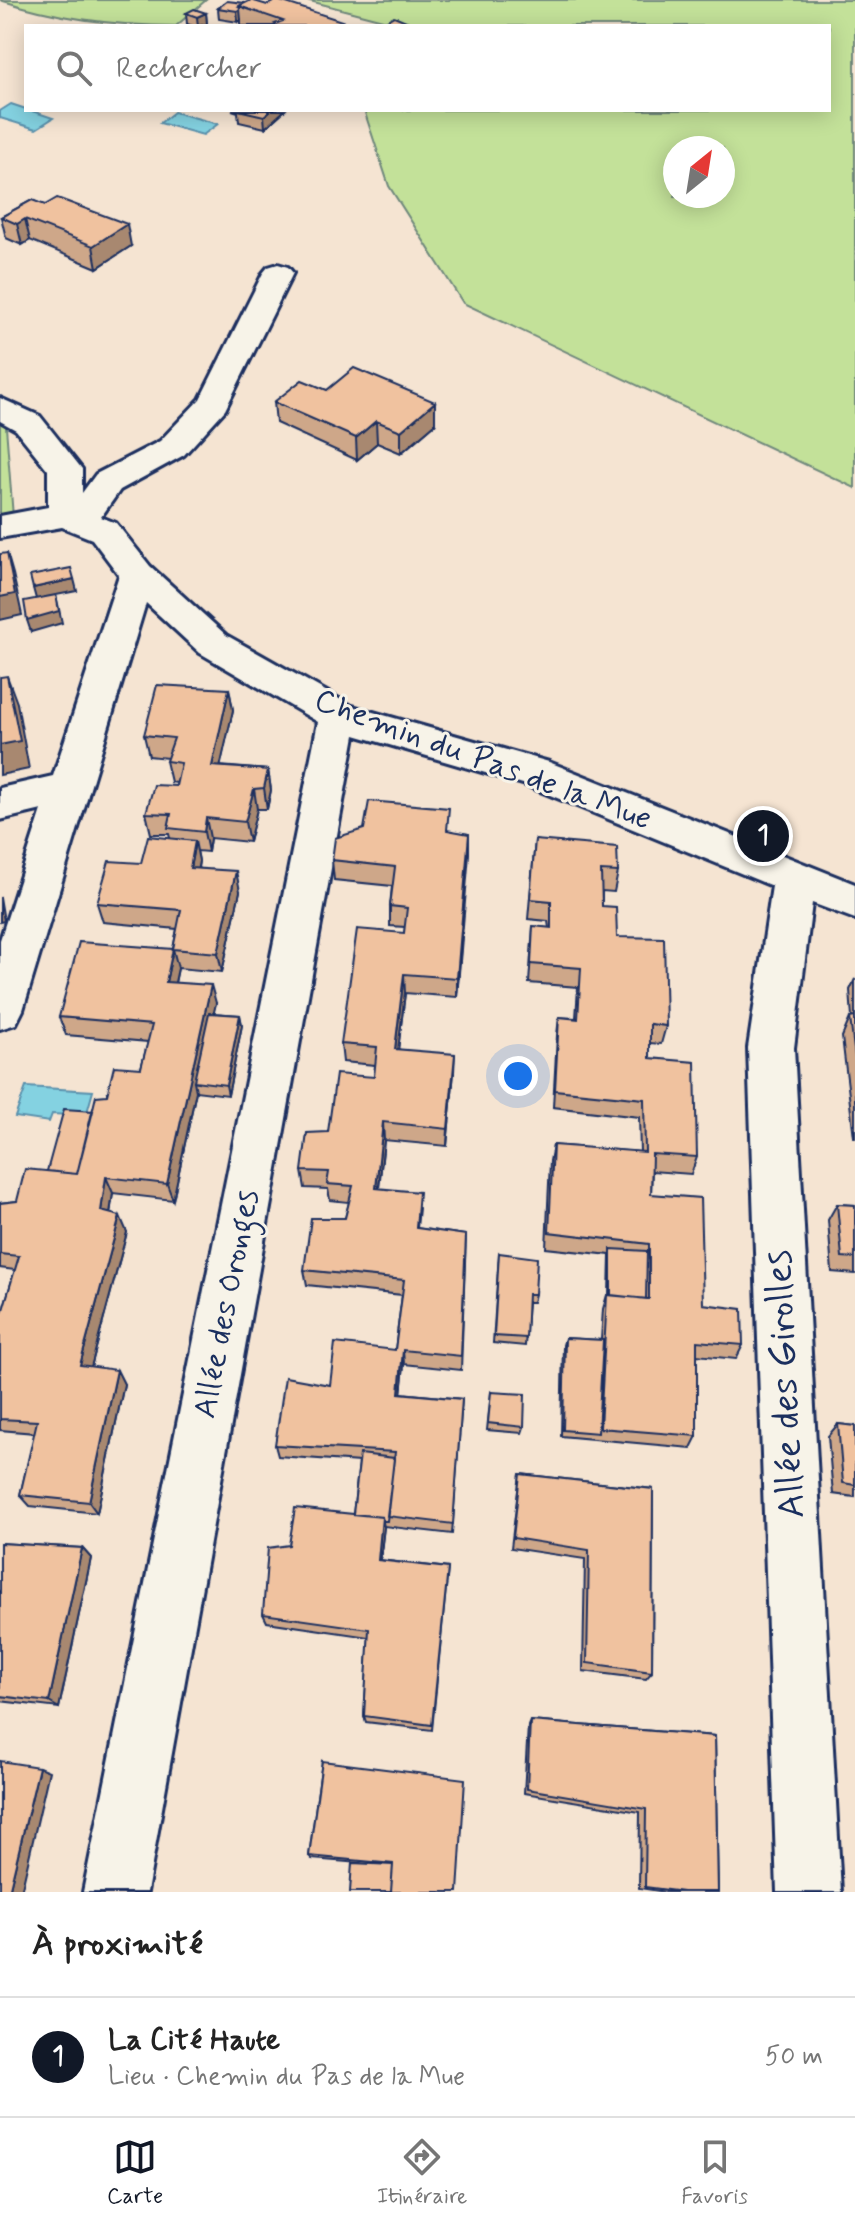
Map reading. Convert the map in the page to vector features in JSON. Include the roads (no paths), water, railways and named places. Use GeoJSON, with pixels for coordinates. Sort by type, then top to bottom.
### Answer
{"type":"FeatureCollection","features":[{"type":"Feature","properties":{"kind":"street"},"geometry":{"type":"LineString","coordinates":[[0,527],[73,518],[108,482],[172,448],[214,403],[278,273]]}},
{"type":"Feature","properties":{"kind":"street"},"geometry":{"type":"LineString","coordinates":[[0,408],[28,423],[65,469],[73,518]]}},
{"type":"Feature","properties":{"kind":"street","name":"Chemin du Pas de la Mue"},"geometry":{"type":"LineString","coordinates":[[73,518],[104,531],[137,574],[213,644],[339,716],[535,773],[855,902]]}},
{"type":"Feature","properties":{"kind":"street"},"geometry":{"type":"LineString","coordinates":[[0,1010],[137,574]]}},
{"type":"Feature","properties":{"kind":"street","name":"Allée des Oronges"},"geometry":{"type":"LineString","coordinates":[[115,1892],[339,716]]}},
{"type":"Feature","properties":{"kind":"street"},"geometry":{"type":"LineString","coordinates":[[0,804],[70,788]]}},
{"type":"Feature","properties":{"kind":"street","name":"Allée des Girolles"},"geometry":{"type":"LineString","coordinates":[[794,878],[771,1048],[809,1892]]}},
{"type":"Feature","properties":{"kind":"water"},"geometry":{"type":"Polygon","coordinates":[[[11,104],[24,108],[24,112],[53,118],[36,129],[0,118],[0,111],[11,104]]]}},
{"type":"Feature","properties":{"kind":"water"},"geometry":{"type":"Polygon","coordinates":[[[174,112],[218,124],[203,135],[160,123],[174,112]]]}},
{"type":"Feature","properties":{"kind":"water"},"geometry":{"type":"Polygon","coordinates":[[[26,1087],[93,1091],[86,1116],[52,1114],[49,1122],[15,1117],[26,1087]]]}},
{"type":"Feature","properties":{"kind":"place","name":"La Cité Haute"},"geometry":{"type":"Point","coordinates":[763,836]}}]}
